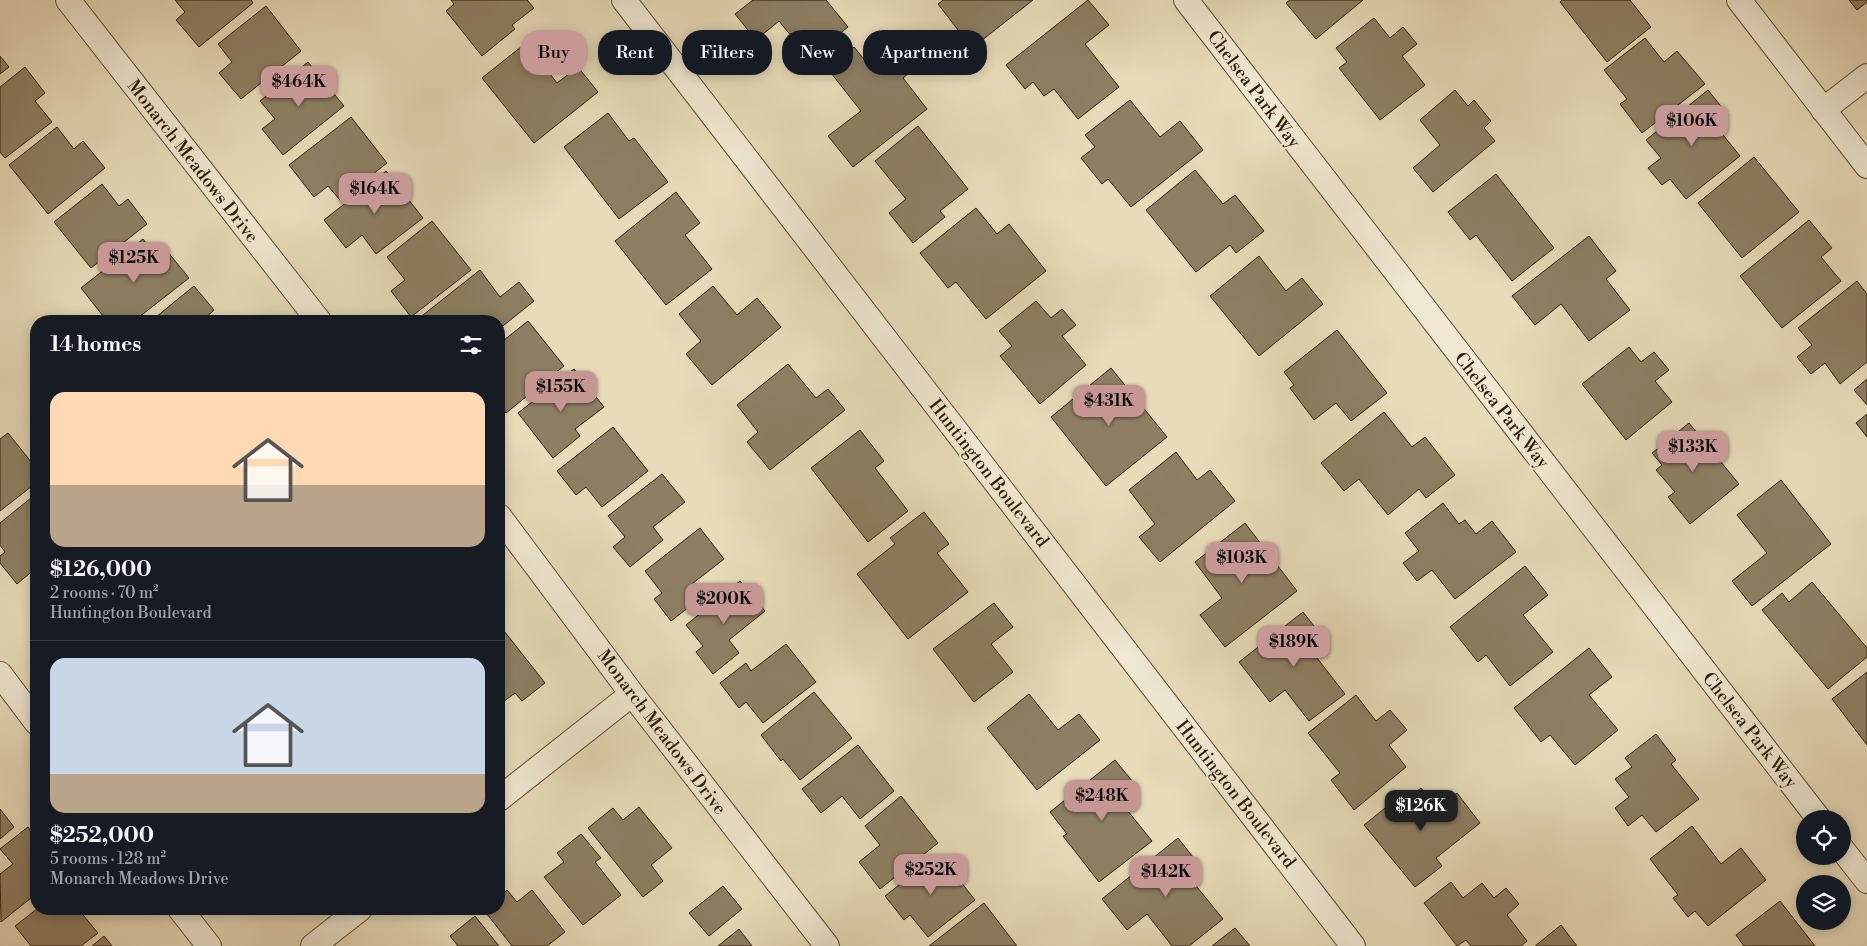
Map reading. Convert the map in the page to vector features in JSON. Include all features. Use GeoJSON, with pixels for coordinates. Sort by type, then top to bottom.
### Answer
{"type":"FeatureCollection","features":[{"type":"Feature","properties":{"kind":"street","name":"Monarch Meadows Drive"},"geometry":{"type":"LineString","coordinates":[[68,0],[314,315]]}},
{"type":"Feature","properties":{"kind":"street","name":"Huntington Boulevard"},"geometry":{"type":"LineString","coordinates":[[624,0],[1353,946]]}},
{"type":"Feature","properties":{"kind":"street","name":"Chelsea Park Way"},"geometry":{"type":"LineString","coordinates":[[1186,0],[1812,810]]}},
{"type":"Feature","properties":{"kind":"street"},"geometry":{"type":"LineString","coordinates":[[1739,0],[1867,166]]}},
{"type":"Feature","properties":{"kind":"street"},"geometry":{"type":"LineString","coordinates":[[1823,110],[1867,76]]}},
{"type":"Feature","properties":{"kind":"street","name":"Monarch Meadows Drive"},"geometry":{"type":"LineString","coordinates":[[505,524],[632,694],[827,946]]}},
{"type":"Feature","properties":{"kind":"street"},"geometry":{"type":"LineString","coordinates":[[0,674],[30,714]]}},
{"type":"Feature","properties":{"kind":"street"},"geometry":{"type":"LineString","coordinates":[[505,794],[632,694]]}},
{"type":"Feature","properties":{"kind":"street"},"geometry":{"type":"LineString","coordinates":[[1851,861],[1867,881]]}},
{"type":"Feature","properties":{"kind":"street"},"geometry":{"type":"LineString","coordinates":[[185,915],[208,946]]}},
{"type":"Feature","properties":{"kind":"street"},"geometry":{"type":"LineString","coordinates":[[313,946],[352,915]]}},
{"type":"Feature","properties":{"kind":"building"},"geometry":{"type":"Polygon","coordinates":[[[175,0],[251,0],[253,3],[199,47],[176,20],[185,12],[175,0]]]}},
{"type":"Feature","properties":{"kind":"building"},"geometry":{"type":"Polygon","coordinates":[[[451,0],[527,0],[534,8],[512,25],[515,29],[482,56],[446,11],[454,4],[451,0]]]}},
{"type":"Feature","properties":{"kind":"building"},"geometry":{"type":"Polygon","coordinates":[[[753,0],[826,0],[848,27],[844,30],[786,30],[779,21],[768,30],[748,30],[735,14],[753,0]]]}},
{"type":"Feature","properties":{"kind":"building"},"geometry":{"type":"Polygon","coordinates":[[[943,0],[1033,0],[987,36],[987,30],[958,30],[938,4],[943,0]]]}},
{"type":"Feature","properties":{"kind":"building"},"geometry":{"type":"Polygon","coordinates":[[[1088,0],[1109,25],[1085,44],[1119,87],[1078,119],[1054,89],[1044,96],[1033,82],[1025,89],[1006,65],[1088,0]]]}},
{"type":"Feature","properties":{"kind":"building"},"geometry":{"type":"Polygon","coordinates":[[[1290,0],[1363,0],[1316,39],[1286,3],[1290,0]]]}},
{"type":"Feature","properties":{"kind":"building"},"geometry":{"type":"Polygon","coordinates":[[[1562,0],[1630,0],[1651,27],[1607,62],[1560,2],[1562,0]]]}},
{"type":"Feature","properties":{"kind":"building"},"geometry":{"type":"Polygon","coordinates":[[[1849,0],[1867,0],[1867,2],[1857,10],[1849,0]]]}},
{"type":"Feature","properties":{"kind":"building"},"geometry":{"type":"Polygon","coordinates":[[[266,6],[301,51],[241,99],[219,73],[232,62],[218,44],[266,6]]]}},
{"type":"Feature","properties":{"kind":"building"},"geometry":{"type":"Polygon","coordinates":[[[1374,18],[1390,38],[1403,27],[1417,44],[1402,56],[1425,85],[1380,120],[1339,68],[1347,62],[1336,48],[1374,18]]]}},
{"type":"Feature","properties":{"kind":"building"},"geometry":{"type":"Polygon","coordinates":[[[1645,38],[1664,62],[1677,51],[1705,84],[1642,133],[1620,104],[1627,99],[1604,70],[1645,38]]]}},
{"type":"Feature","properties":{"kind":"building"},"geometry":{"type":"Polygon","coordinates":[[[520,48],[520,75],[551,75],[557,83],[568,75],[584,75],[598,92],[534,143],[482,78],[520,48]]]}},
{"type":"Feature","properties":{"kind":"building"},"geometry":{"type":"Polygon","coordinates":[[[853,48],[863,58],[863,75],[907,75],[903,78],[927,109],[853,167],[828,136],[861,111],[833,75],[853,75],[853,48]]]}},
{"type":"Feature","properties":{"kind":"building"},"geometry":{"type":"Polygon","coordinates":[[[0,56],[9,67],[0,74],[0,56]]]}},
{"type":"Feature","properties":{"kind":"building"},"geometry":{"type":"Polygon","coordinates":[[[308,62],[344,106],[283,155],[262,129],[275,119],[260,101],[308,62]]]}},
{"type":"Feature","properties":{"kind":"building"},"geometry":{"type":"Polygon","coordinates":[[[25,67],[45,93],[35,101],[52,122],[5,158],[0,152],[0,87],[25,67]]]}},
{"type":"Feature","properties":{"kind":"building"},"geometry":{"type":"Polygon","coordinates":[[[1455,90],[1468,106],[1474,100],[1491,121],[1484,128],[1495,141],[1433,192],[1413,168],[1440,145],[1420,120],[1455,90]]]}},
{"type":"Feature","properties":{"kind":"building"},"geometry":{"type":"Polygon","coordinates":[[[1708,90],[1728,115],[1715,125],[1740,156],[1686,199],[1670,179],[1662,185],[1648,168],[1661,158],[1646,140],[1708,90]]]}},
{"type":"Feature","properties":{"kind":"building"},"geometry":{"type":"Polygon","coordinates":[[[1130,100],[1160,137],[1180,121],[1203,150],[1131,207],[1108,179],[1102,184],[1081,158],[1095,147],[1085,135],[1130,100]]]}},
{"type":"Feature","properties":{"kind":"building"},"geometry":{"type":"Polygon","coordinates":[[[608,113],[629,141],[634,138],[668,182],[619,219],[564,147],[608,113]]]}},
{"type":"Feature","properties":{"kind":"building"},"geometry":{"type":"Polygon","coordinates":[[[351,117],[387,163],[340,200],[328,186],[314,197],[289,165],[351,117]]]}},
{"type":"Feature","properties":{"kind":"building"},"geometry":{"type":"Polygon","coordinates":[[[918,126],[968,189],[940,211],[945,217],[913,243],[889,213],[906,199],[875,161],[918,126]]]}},
{"type":"Feature","properties":{"kind":"building"},"geometry":{"type":"Polygon","coordinates":[[[57,127],[74,149],[83,141],[105,168],[48,214],[9,165],[57,127]]]}},
{"type":"Feature","properties":{"kind":"building"},"geometry":{"type":"Polygon","coordinates":[[[1754,157],[1799,212],[1742,258],[1698,203],[1754,157]]]}},
{"type":"Feature","properties":{"kind":"building"},"geometry":{"type":"Polygon","coordinates":[[[1195,170],[1223,204],[1235,195],[1264,231],[1236,253],[1230,245],[1196,272],[1146,210],[1195,170]]]}},
{"type":"Feature","properties":{"kind":"building"},"geometry":{"type":"Polygon","coordinates":[[[386,171],[423,218],[376,254],[362,235],[346,248],[324,220],[386,171]]]}},
{"type":"Feature","properties":{"kind":"building"},"geometry":{"type":"Polygon","coordinates":[[[1496,174],[1554,248],[1512,281],[1476,235],[1470,240],[1448,212],[1496,174]]]}},
{"type":"Feature","properties":{"kind":"building"},"geometry":{"type":"Polygon","coordinates":[[[102,184],[119,206],[128,199],[147,224],[91,268],[54,222],[102,184]]]}},
{"type":"Feature","properties":{"kind":"building"},"geometry":{"type":"Polygon","coordinates":[[[676,192],[700,223],[685,235],[712,269],[666,305],[615,241],[676,192]]]}},
{"type":"Feature","properties":{"kind":"building"},"geometry":{"type":"Polygon","coordinates":[[[976,208],[997,234],[1009,224],[1046,271],[986,319],[956,282],[948,288],[920,253],[976,208]]]}},
{"type":"Feature","properties":{"kind":"building"},"geometry":{"type":"Polygon","coordinates":[[[1809,220],[1832,248],[1821,257],[1841,281],[1782,328],[1740,276],[1809,220]]]}},
{"type":"Feature","properties":{"kind":"building"},"geometry":{"type":"Polygon","coordinates":[[[432,221],[471,270],[414,315],[409,315],[391,291],[405,280],[387,257],[432,221]]]}},
{"type":"Feature","properties":{"kind":"building"},"geometry":{"type":"Polygon","coordinates":[[[1589,236],[1616,271],[1606,279],[1630,310],[1589,341],[1561,304],[1535,325],[1512,296],[1589,236]]]}},
{"type":"Feature","properties":{"kind":"building"},"geometry":{"type":"Polygon","coordinates":[[[143,239],[158,258],[167,251],[189,278],[142,315],[102,315],[81,288],[143,239]]]}},
{"type":"Feature","properties":{"kind":"building"},"geometry":{"type":"Polygon","coordinates":[[[1259,256],[1286,291],[1302,278],[1323,304],[1259,356],[1210,296],[1259,256]]]}},
{"type":"Feature","properties":{"kind":"building"},"geometry":{"type":"Polygon","coordinates":[[[480,270],[500,297],[519,282],[534,301],[505,324],[505,315],[423,315],[480,270]]]}},
{"type":"Feature","properties":{"kind":"building"},"geometry":{"type":"Polygon","coordinates":[[[1857,281],[1867,294],[1867,362],[1840,384],[1825,363],[1811,374],[1797,357],[1812,345],[1798,328],[1857,281]]]}},
{"type":"Feature","properties":{"kind":"building"},"geometry":{"type":"Polygon","coordinates":[[[194,286],[214,310],[208,315],[158,315],[194,286]]]}},
{"type":"Feature","properties":{"kind":"building"},"geometry":{"type":"Polygon","coordinates":[[[713,286],[737,315],[757,298],[781,327],[712,385],[686,354],[701,341],[679,314],[713,286]]]}},
{"type":"Feature","properties":{"kind":"building"},"geometry":{"type":"Polygon","coordinates":[[[1036,301],[1051,318],[1062,309],[1076,325],[1062,336],[1086,365],[1040,404],[1000,356],[1012,346],[999,331],[1036,301]]]}},
{"type":"Feature","properties":{"kind":"building"},"geometry":{"type":"Polygon","coordinates":[[[528,321],[564,366],[506,413],[505,412],[505,339],[528,321]]]}},
{"type":"Feature","properties":{"kind":"building"},"geometry":{"type":"Polygon","coordinates":[[[1337,330],[1387,393],[1351,421],[1336,403],[1314,420],[1290,388],[1294,385],[1284,372],[1337,330]]]}},
{"type":"Feature","properties":{"kind":"building"},"geometry":{"type":"Polygon","coordinates":[[[1629,347],[1641,362],[1654,352],[1669,370],[1655,381],[1672,402],[1626,440],[1582,384],[1629,347]]]}},
{"type":"Feature","properties":{"kind":"building"},"geometry":{"type":"Polygon","coordinates":[[[788,364],[816,398],[828,389],[845,410],[770,470],[747,442],[758,432],[737,405],[788,364]]]}},
{"type":"Feature","properties":{"kind":"building"},"geometry":{"type":"Polygon","coordinates":[[[1111,368],[1167,437],[1106,486],[1051,417],[1111,368]]]}},
{"type":"Feature","properties":{"kind":"building"},"geometry":{"type":"Polygon","coordinates":[[[574,369],[604,407],[575,429],[580,436],[553,458],[518,413],[574,369]]]}},
{"type":"Feature","properties":{"kind":"building"},"geometry":{"type":"Polygon","coordinates":[[[1867,379],[1867,405],[1854,390],[1867,379]]]}},
{"type":"Feature","properties":{"kind":"building"},"geometry":{"type":"Polygon","coordinates":[[[1384,412],[1412,447],[1425,437],[1455,475],[1426,498],[1419,489],[1388,515],[1359,479],[1344,491],[1321,463],[1384,412]]]}},
{"type":"Feature","properties":{"kind":"building"},"geometry":{"type":"Polygon","coordinates":[[[1867,414],[1867,437],[1856,423],[1867,414]]]}},
{"type":"Feature","properties":{"kind":"building"},"geometry":{"type":"Polygon","coordinates":[[[1689,423],[1739,484],[1690,524],[1668,497],[1675,492],[1656,470],[1662,465],[1652,453],[1689,423]]]}},
{"type":"Feature","properties":{"kind":"building"},"geometry":{"type":"Polygon","coordinates":[[[613,427],[648,471],[602,507],[586,487],[576,495],[557,471],[613,427]]]}},
{"type":"Feature","properties":{"kind":"building"},"geometry":{"type":"Polygon","coordinates":[[[860,430],[884,461],[875,468],[908,511],[868,542],[811,468],[860,430]]]}},
{"type":"Feature","properties":{"kind":"building"},"geometry":{"type":"Polygon","coordinates":[[[8,433],[30,460],[30,488],[0,511],[0,439],[8,433]]]}},
{"type":"Feature","properties":{"kind":"building"},"geometry":{"type":"Polygon","coordinates":[[[1176,452],[1197,480],[1210,470],[1235,501],[1160,562],[1139,537],[1155,524],[1129,490],[1176,452]]]}},
{"type":"Feature","properties":{"kind":"building"},"geometry":{"type":"Polygon","coordinates":[[[662,474],[685,502],[653,527],[663,540],[630,567],[613,547],[625,537],[608,516],[662,474]]]}},
{"type":"Feature","properties":{"kind":"building"},"geometry":{"type":"Polygon","coordinates":[[[1781,480],[1831,544],[1752,606],[1732,581],[1767,553],[1737,515],[1781,480]]]}},
{"type":"Feature","properties":{"kind":"building"},"geometry":{"type":"Polygon","coordinates":[[[30,499],[30,573],[17,584],[0,563],[0,556],[5,552],[0,545],[0,523],[30,499]]]}},
{"type":"Feature","properties":{"kind":"building"},"geometry":{"type":"Polygon","coordinates":[[[1443,503],[1459,524],[1465,520],[1476,534],[1492,521],[1516,552],[1455,599],[1432,570],[1417,581],[1403,563],[1419,551],[1405,533],[1443,503]]]}},
{"type":"Feature","properties":{"kind":"building"},"geometry":{"type":"Polygon","coordinates":[[[924,512],[949,544],[937,553],[968,592],[908,639],[857,574],[895,544],[890,538],[924,512]]]}},
{"type":"Feature","properties":{"kind":"building"},"geometry":{"type":"Polygon","coordinates":[[[1245,523],[1297,591],[1225,647],[1200,615],[1222,598],[1195,562],[1245,523]]]}},
{"type":"Feature","properties":{"kind":"building"},"geometry":{"type":"Polygon","coordinates":[[[700,528],[724,559],[688,587],[698,600],[671,621],[654,599],[662,593],[645,571],[700,528]]]}},
{"type":"Feature","properties":{"kind":"building"},"geometry":{"type":"Polygon","coordinates":[[[1525,566],[1548,595],[1523,615],[1553,652],[1510,686],[1486,655],[1478,662],[1450,627],[1525,566]]]}},
{"type":"Feature","properties":{"kind":"building"},"geometry":{"type":"Polygon","coordinates":[[[740,581],[765,611],[729,640],[739,653],[713,674],[696,652],[703,646],[686,625],[740,581]]]}},
{"type":"Feature","properties":{"kind":"building"},"geometry":{"type":"Polygon","coordinates":[[[1812,582],[1867,648],[1867,657],[1828,689],[1762,610],[1782,593],[1789,602],[1812,582]]]}},
{"type":"Feature","properties":{"kind":"building"},"geometry":{"type":"Polygon","coordinates":[[[994,603],[1013,627],[991,644],[1013,672],[974,702],[933,649],[994,603]]]}},
{"type":"Feature","properties":{"kind":"building"},"geometry":{"type":"Polygon","coordinates":[[[1303,612],[1324,639],[1310,649],[1345,694],[1309,721],[1285,690],[1270,702],[1239,662],[1303,612]]]}},
{"type":"Feature","properties":{"kind":"building"},"geometry":{"type":"Polygon","coordinates":[[[505,632],[545,683],[522,701],[515,693],[505,700],[505,632]]]}},
{"type":"Feature","properties":{"kind":"building"},"geometry":{"type":"Polygon","coordinates":[[[786,644],[816,682],[763,723],[746,702],[739,708],[720,683],[746,663],[751,671],[786,644]]]}},
{"type":"Feature","properties":{"kind":"building"},"geometry":{"type":"Polygon","coordinates":[[[1589,648],[1612,677],[1589,695],[1618,730],[1575,765],[1550,735],[1541,742],[1514,708],[1589,648]]]}},
{"type":"Feature","properties":{"kind":"building"},"geometry":{"type":"Polygon","coordinates":[[[1867,672],[1867,745],[1832,699],[1867,672]]]}},
{"type":"Feature","properties":{"kind":"building"},"geometry":{"type":"Polygon","coordinates":[[[814,692],[852,738],[800,780],[783,759],[781,761],[761,735],[814,692]]]}},
{"type":"Feature","properties":{"kind":"building"},"geometry":{"type":"Polygon","coordinates":[[[1029,694],[1058,730],[1079,714],[1100,740],[1037,790],[987,728],[1029,694]]]}},
{"type":"Feature","properties":{"kind":"building"},"geometry":{"type":"Polygon","coordinates":[[[1356,695],[1376,721],[1390,710],[1407,730],[1389,745],[1406,767],[1354,810],[1331,780],[1340,773],[1308,733],[1356,695]]]}},
{"type":"Feature","properties":{"kind":"building"},"geometry":{"type":"Polygon","coordinates":[[[1656,734],[1676,760],[1671,764],[1699,799],[1656,832],[1642,815],[1628,826],[1615,808],[1629,797],[1615,779],[1632,767],[1625,758],[1656,734]]]}},
{"type":"Feature","properties":{"kind":"building"},"geometry":{"type":"Polygon","coordinates":[[[858,745],[894,791],[860,819],[842,796],[821,813],[802,789],[858,745]]]}},
{"type":"Feature","properties":{"kind":"building"},"geometry":{"type":"Polygon","coordinates":[[[1115,760],[1137,787],[1119,800],[1152,841],[1099,882],[1063,836],[1067,834],[1050,812],[1115,760]]]}},
{"type":"Feature","properties":{"kind":"building"},"geometry":{"type":"Polygon","coordinates":[[[1421,788],[1437,809],[1457,793],[1480,823],[1436,858],[1442,866],[1415,887],[1364,825],[1395,800],[1399,805],[1421,788]]]}},
{"type":"Feature","properties":{"kind":"building"},"geometry":{"type":"Polygon","coordinates":[[[901,796],[938,843],[880,889],[859,862],[880,845],[865,826],[901,796]]]}},
{"type":"Feature","properties":{"kind":"building"},"geometry":{"type":"Polygon","coordinates":[[[639,807],[672,848],[651,865],[663,881],[643,897],[588,828],[613,808],[623,820],[639,807]]]}},
{"type":"Feature","properties":{"kind":"building"},"geometry":{"type":"Polygon","coordinates":[[[0,809],[14,827],[0,839],[0,809]]]}},
{"type":"Feature","properties":{"kind":"building"},"geometry":{"type":"Polygon","coordinates":[[[1692,826],[1721,864],[1741,848],[1766,880],[1708,926],[1695,911],[1688,917],[1673,898],[1678,895],[1650,859],[1692,826]]]}},
{"type":"Feature","properties":{"kind":"building"},"geometry":{"type":"Polygon","coordinates":[[[28,827],[30,830],[30,899],[1,922],[0,874],[13,864],[0,849],[28,827]]]}},
{"type":"Feature","properties":{"kind":"building"},"geometry":{"type":"Polygon","coordinates":[[[581,834],[601,858],[595,862],[621,895],[583,925],[544,877],[564,862],[557,853],[581,834]]]}},
{"type":"Feature","properties":{"kind":"building"},"geometry":{"type":"Polygon","coordinates":[[[1178,838],[1200,866],[1188,876],[1223,919],[1189,946],[1172,946],[1147,914],[1127,930],[1102,899],[1178,838]]]}},
{"type":"Feature","properties":{"kind":"building"},"geometry":{"type":"Polygon","coordinates":[[[939,854],[975,900],[928,937],[910,915],[904,920],[885,896],[939,854]]]}},
{"type":"Feature","properties":{"kind":"building"},"geometry":{"type":"Polygon","coordinates":[[[1451,882],[1463,898],[1482,883],[1494,898],[1506,888],[1519,904],[1507,915],[1527,941],[1521,946],[1471,946],[1466,940],[1457,946],[1424,903],[1451,882]]]}},
{"type":"Feature","properties":{"kind":"building"},"geometry":{"type":"Polygon","coordinates":[[[723,886],[742,909],[709,936],[689,913],[723,886]]]}},
{"type":"Feature","properties":{"kind":"building"},"geometry":{"type":"Polygon","coordinates":[[[507,890],[517,902],[532,890],[565,932],[547,946],[512,946],[488,915],[505,915],[505,892],[507,890]]]}},
{"type":"Feature","properties":{"kind":"building"},"geometry":{"type":"Polygon","coordinates":[[[1780,901],[1796,922],[1796,930],[1803,930],[1815,946],[1744,946],[1736,935],[1780,901]]]}},
{"type":"Feature","properties":{"kind":"building"},"geometry":{"type":"Polygon","coordinates":[[[984,903],[1017,946],[929,946],[984,903]]]}},
{"type":"Feature","properties":{"kind":"building"},"geometry":{"type":"Polygon","coordinates":[[[30,914],[83,915],[98,933],[81,946],[31,946],[15,926],[30,914]]]}},
{"type":"Feature","properties":{"kind":"building"},"geometry":{"type":"Polygon","coordinates":[[[475,916],[499,946],[458,946],[450,936],[475,916]]]}},
{"type":"Feature","properties":{"kind":"building"},"geometry":{"type":"Polygon","coordinates":[[[1561,925],[1577,946],[1535,946],[1561,925]]]}},
{"type":"Feature","properties":{"kind":"building"},"geometry":{"type":"Polygon","coordinates":[[[1235,928],[1250,946],[1212,946],[1235,928]]]}},
{"type":"Feature","properties":{"kind":"building"},"geometry":{"type":"Polygon","coordinates":[[[739,929],[752,946],[718,946],[739,929]]]}},
{"type":"Feature","properties":{"kind":"building"},"geometry":{"type":"Polygon","coordinates":[[[104,936],[112,946],[92,946],[104,936]]]}}]}
